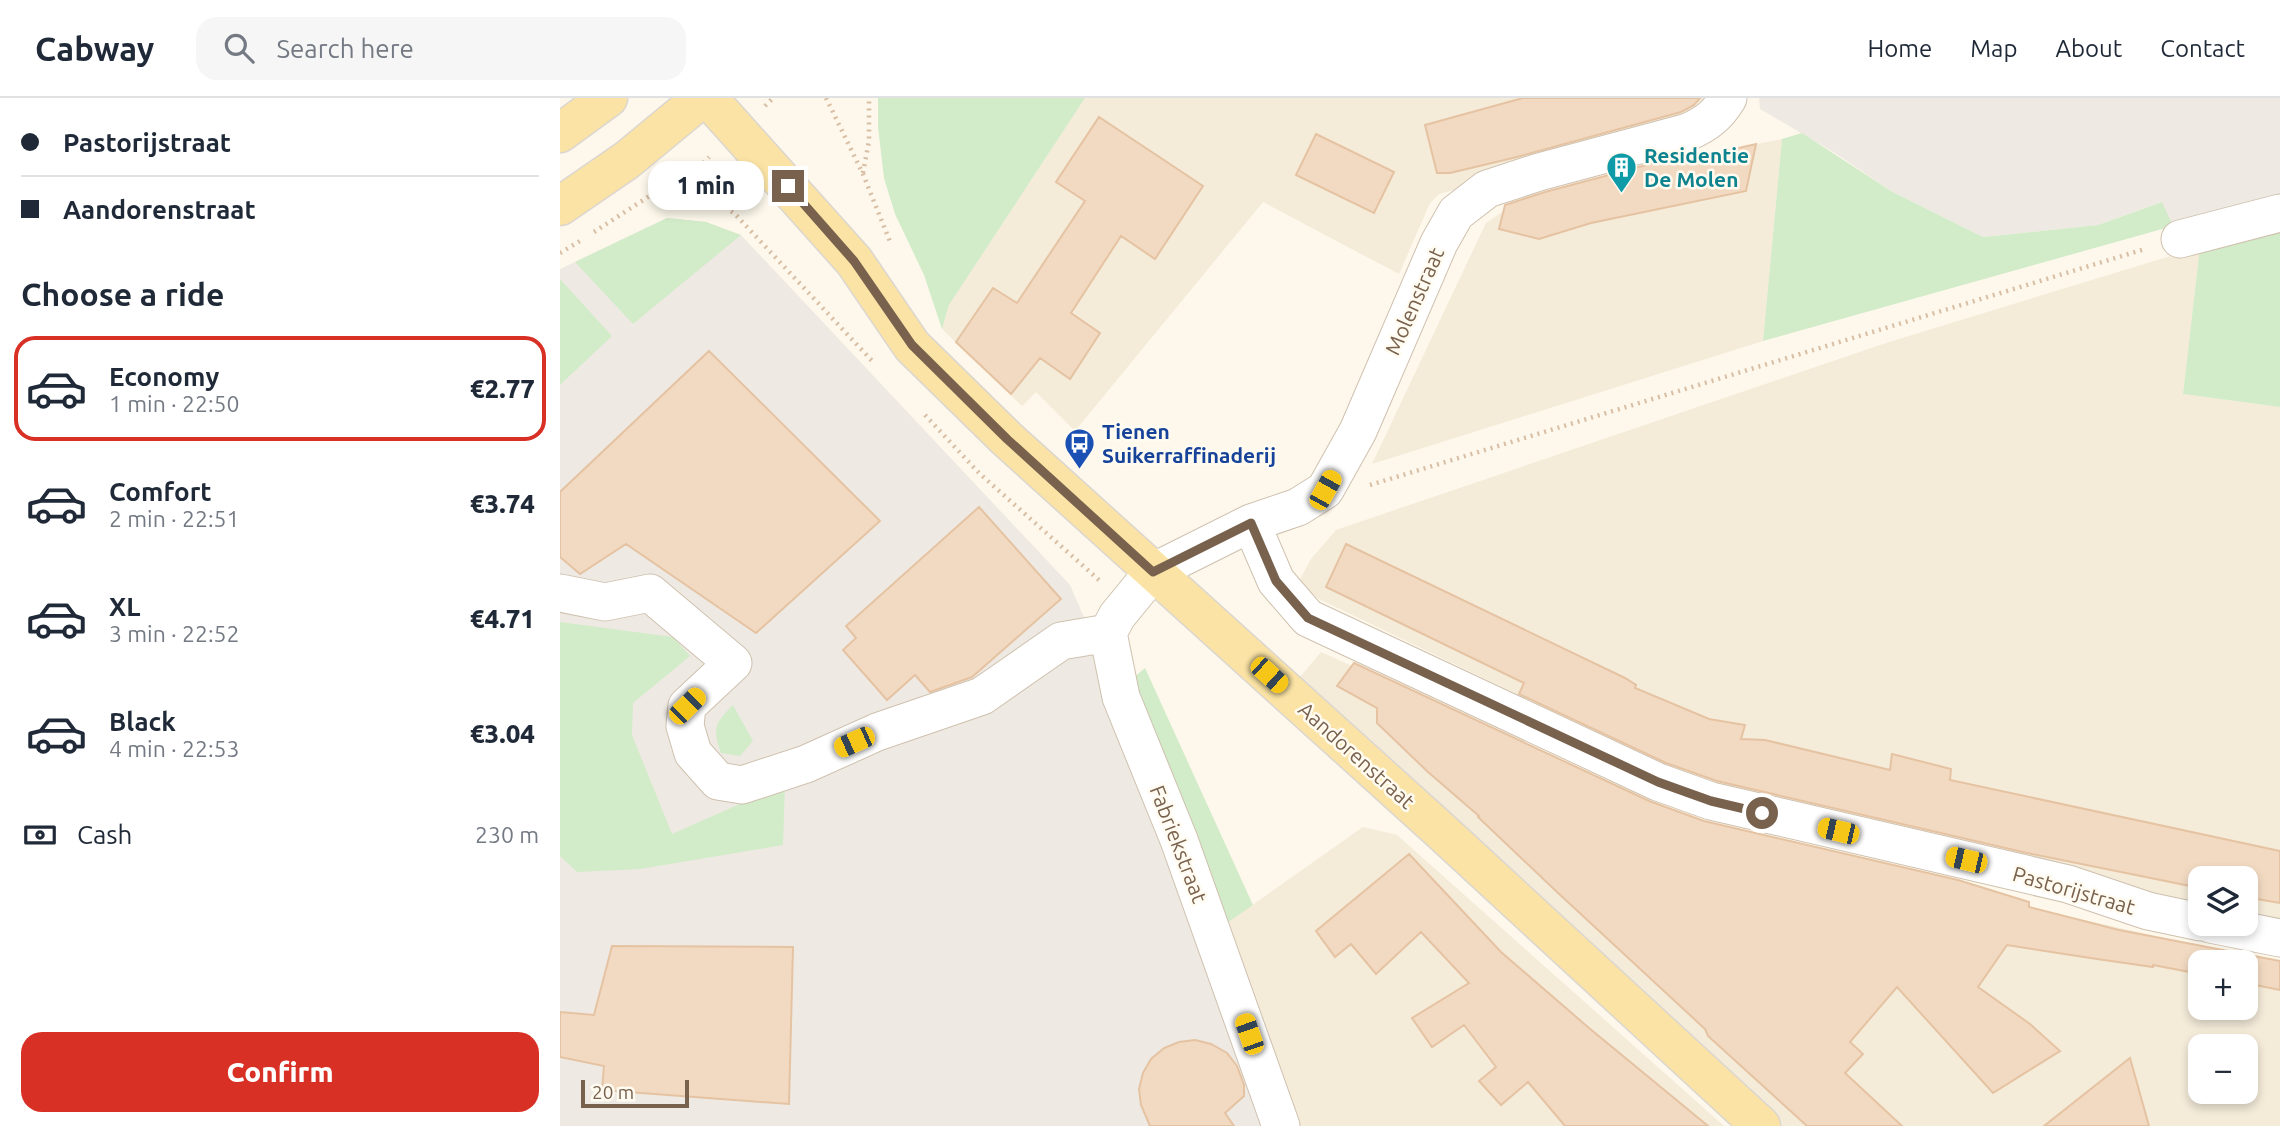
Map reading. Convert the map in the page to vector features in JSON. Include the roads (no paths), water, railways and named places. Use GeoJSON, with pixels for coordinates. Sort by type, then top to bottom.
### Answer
{"type":"FeatureCollection","features":[{"type":"Feature","properties":{"kind":"main road"},"geometry":{"type":"LineString","coordinates":[[560,133],[608,98]]}},
{"type":"Feature","properties":{"kind":"main road"},"geometry":{"type":"LineString","coordinates":[[560,206],[626,160],[702,98]]}},
{"type":"Feature","properties":{"kind":"main road","name":"Aandorenstraat"},"geometry":{"type":"LineString","coordinates":[[708,98],[854,261],[912,345],[1007,439],[1441,831],[1761,1126]]}},
{"type":"Feature","properties":{"kind":"street","name":"Molenstraat"},"geometry":{"type":"LineString","coordinates":[[1153,572],[1251,523],[1298,507],[1325,490],[1358,431],[1439,243],[1455,213],[1487,189],[1539,172],[1688,132],[1713,118],[1728,98]]}},
{"type":"Feature","properties":{"kind":"street"},"geometry":{"type":"LineString","coordinates":[[2180,239],[2280,213]]}},
{"type":"Feature","properties":{"kind":"street","name":"Pastorijstraat"},"geometry":{"type":"LineString","coordinates":[[1251,523],[1276,581],[1308,618],[1658,782],[1711,801],[2068,884],[2148,911],[2188,919]]}},
{"type":"Feature","properties":{"kind":"street"},"geometry":{"type":"LineString","coordinates":[[560,593],[605,602],[650,593],[733,663],[687,706],[685,726],[693,752],[718,781],[743,785],[806,764],[877,732],[982,696],[1060,641],[1108,633],[1117,616],[1153,572]]}},
{"type":"Feature","properties":{"kind":"street","name":"Fabriekstraat"},"geometry":{"type":"LineString","coordinates":[[1108,633],[1121,697],[1180,840],[1281,1126]]}},
{"type":"Feature","properties":{"kind":"street"},"geometry":{"type":"LineString","coordinates":[[2258,934],[2280,938]]}},
{"type":"Feature","properties":{"kind":"place","name":"Residentie De Molen"},"geometry":{"type":"Point","coordinates":[1621,194]}},
{"type":"Feature","properties":{"kind":"place","name":"Tienen Suikerraffinaderij"},"geometry":{"type":"Point","coordinates":[1079,470]}}]}
